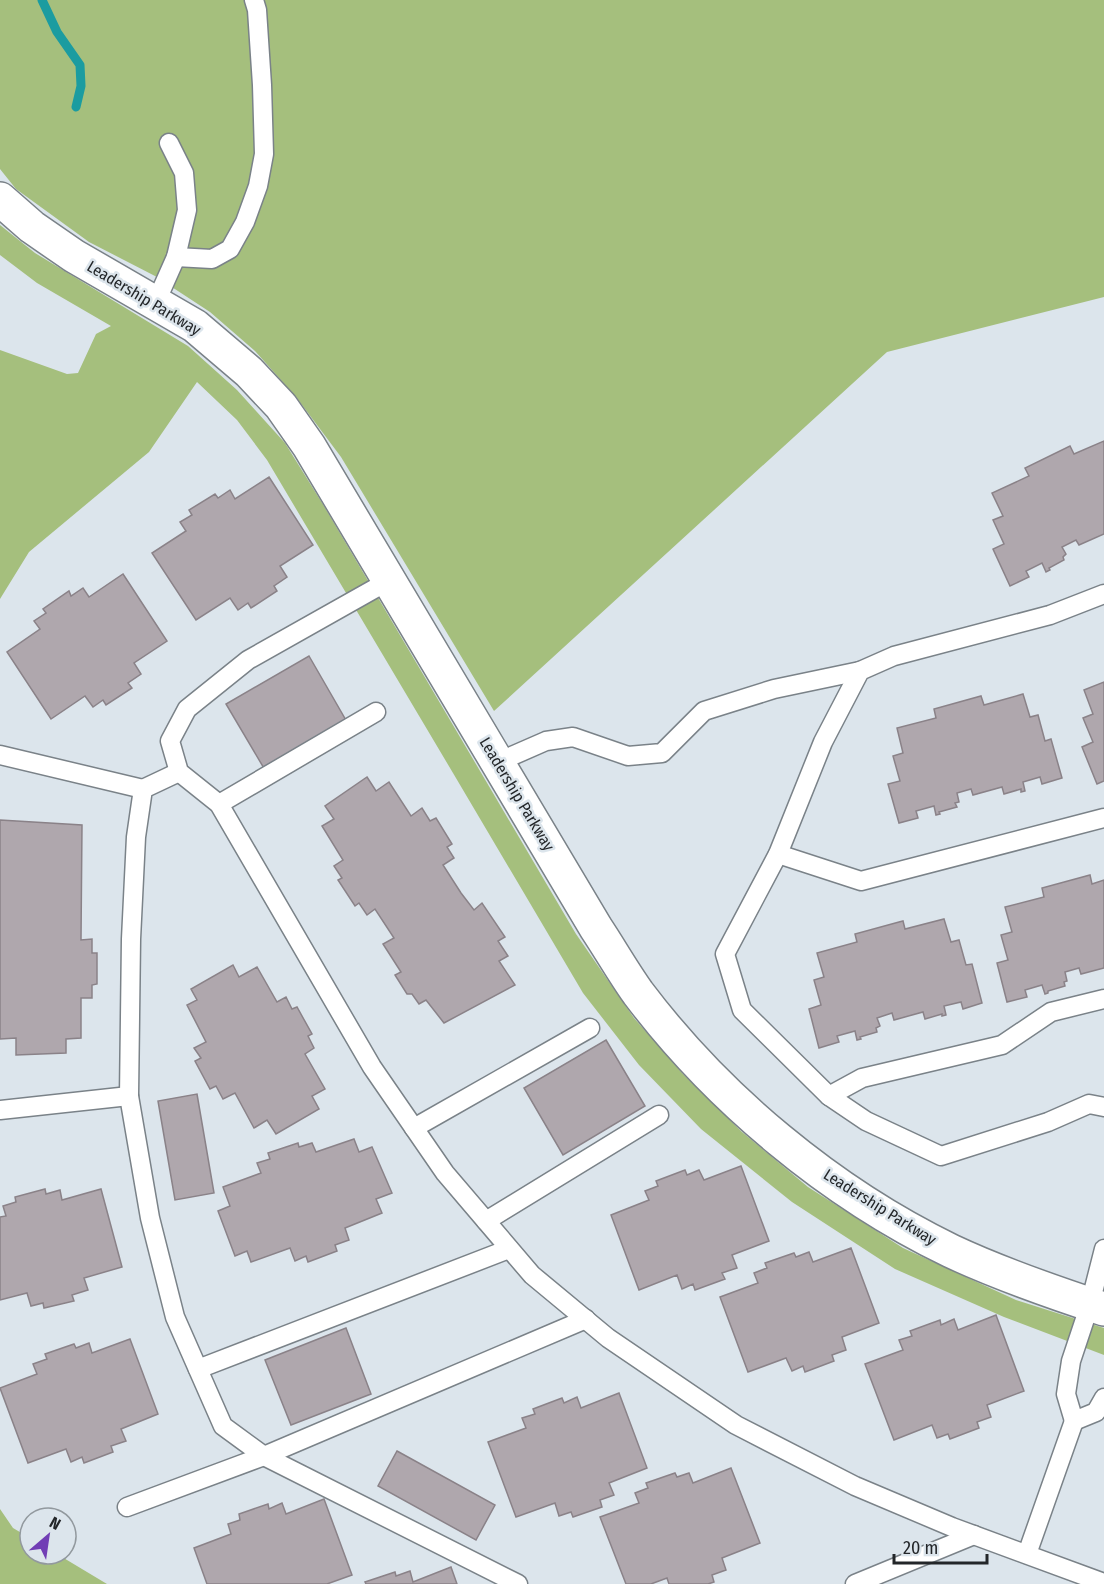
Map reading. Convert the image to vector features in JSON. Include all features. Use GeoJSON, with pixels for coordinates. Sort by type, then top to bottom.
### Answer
{"type":"FeatureCollection","features":[{"type":"Feature","properties":{"kind":"street","name":"Leadership Parkway"},"geometry":{"type":"LineString","coordinates":[[0,199],[32,227],[74,256],[195,326],[249,372],[281,406],[309,446],[390,580],[596,928],[638,992],[681,1044],[731,1096],[777,1138],[838,1185],[897,1221],[951,1251],[1011,1276],[1097,1307]]}},
{"type":"Feature","properties":{"kind":"lane"},"geometry":{"type":"LineString","coordinates":[[176,257],[212,259],[230,249],[245,222],[258,186],[264,154],[262,85],[257,10],[254,0]]}},
{"type":"Feature","properties":{"kind":"lane"},"geometry":{"type":"LineString","coordinates":[[156,302],[176,257],[187,210],[184,173],[169,143]]}},
{"type":"Feature","properties":{"kind":"lane"},"geometry":{"type":"LineString","coordinates":[[390,580],[248,660],[187,709],[170,741],[179,772],[219,804],[372,1067],[445,1173],[532,1275],[608,1338],[736,1425],[855,1486],[974,1535],[1104,1583]]}},
{"type":"Feature","properties":{"kind":"lane"},"geometry":{"type":"LineString","coordinates":[[498,762],[546,741],[573,737],[628,756],[662,753],[704,711],[774,689],[860,671],[894,656],[1050,615],[1104,594]]}},
{"type":"Feature","properties":{"kind":"lane"},"geometry":{"type":"LineString","coordinates":[[860,671],[823,742],[778,854],[725,954],[742,1010],[829,1096],[866,1121],[941,1156],[1048,1122],[1089,1104],[1104,1107]]}},
{"type":"Feature","properties":{"kind":"lane"},"geometry":{"type":"LineString","coordinates":[[219,804],[376,712]]}},
{"type":"Feature","properties":{"kind":"lane"},"geometry":{"type":"LineString","coordinates":[[0,755],[143,789],[179,772]]}},
{"type":"Feature","properties":{"kind":"lane"},"geometry":{"type":"LineString","coordinates":[[143,789],[136,837],[130,939],[129,1096],[150,1218],[175,1317],[223,1426],[264,1456],[518,1584]]}},
{"type":"Feature","properties":{"kind":"lane"},"geometry":{"type":"LineString","coordinates":[[778,854],[861,881],[1104,818]]}},
{"type":"Feature","properties":{"kind":"lane"},"geometry":{"type":"LineString","coordinates":[[829,1096],[862,1078],[1002,1045],[1051,1012],[1104,999]]}},
{"type":"Feature","properties":{"kind":"lane"},"geometry":{"type":"LineString","coordinates":[[414,1128],[590,1028]]}},
{"type":"Feature","properties":{"kind":"lane"},"geometry":{"type":"LineString","coordinates":[[0,1110],[129,1096]]}},
{"type":"Feature","properties":{"kind":"lane"},"geometry":{"type":"LineString","coordinates":[[486,1221],[659,1115]]}},
{"type":"Feature","properties":{"kind":"lane"},"geometry":{"type":"LineString","coordinates":[[198,1369],[509,1249]]}},
{"type":"Feature","properties":{"kind":"lane"},"geometry":{"type":"LineString","coordinates":[[1027,1554],[1074,1420],[1066,1394],[1071,1361],[1097,1307],[1104,1249]]}},
{"type":"Feature","properties":{"kind":"lane"},"geometry":{"type":"LineString","coordinates":[[127,1507],[264,1456],[586,1319]]}},
{"type":"Feature","properties":{"kind":"lane"},"geometry":{"type":"LineString","coordinates":[[1074,1420],[1096,1412],[1104,1398]]}},
{"type":"Feature","properties":{"kind":"lane"},"geometry":{"type":"LineString","coordinates":[[855,1584],[974,1535]]}},
{"type":"Feature","properties":{"kind":"green space"},"geometry":{"type":"Polygon","coordinates":[[[0,0],[1104,0],[1104,297],[887,352],[494,711],[341,457],[296,397],[255,351],[210,312],[155,276],[89,242],[16,189],[0,169],[0,0]]]}},
{"type":"Feature","properties":{"kind":"green space"},"geometry":{"type":"Polygon","coordinates":[[[0,225],[35,253],[188,346],[237,390],[285,443],[576,934],[634,1018],[683,1074],[742,1132],[808,1187],[903,1248],[1016,1300],[1104,1328],[1104,1355],[1004,1317],[895,1269],[792,1202],[701,1129],[639,1065],[583,993],[267,460],[237,420],[197,382],[149,452],[29,552],[0,599],[0,350],[67,374],[78,373],[96,334],[111,326],[37,283],[0,255],[0,225]]]}},
{"type":"Feature","properties":{"kind":"green space"},"geometry":{"type":"Polygon","coordinates":[[[0,1509],[13,1528],[18,1531],[18,1566],[77,1566],[107,1584],[0,1584],[0,1509]]]}},
{"type":"Feature","properties":{"kind":"building"},"geometry":{"type":"Polygon","coordinates":[[[1104,441],[1104,534],[1079,545],[1076,540],[1062,547],[1066,554],[1063,557],[1064,560],[1046,572],[1042,563],[1026,571],[1029,577],[1010,586],[993,549],[1004,544],[993,520],[1003,516],[992,493],[1029,476],[1025,468],[1070,446],[1074,454],[1104,441]]]}},
{"type":"Feature","properties":{"kind":"building"},"geometry":{"type":"Polygon","coordinates":[[[269,477],[313,545],[280,566],[287,577],[274,586],[277,591],[251,608],[248,603],[238,610],[230,598],[196,620],[152,553],[186,531],[180,522],[192,515],[189,510],[215,494],[218,498],[230,490],[235,499],[269,477]]]}},
{"type":"Feature","properties":{"kind":"building"},"geometry":{"type":"Polygon","coordinates":[[[123,574],[167,641],[134,663],[141,674],[128,683],[132,688],[106,705],[103,700],[93,707],[85,696],[51,719],[7,652],[40,629],[34,621],[46,613],[43,609],[69,591],[71,596],[83,588],[89,597],[123,574]]]}},
{"type":"Feature","properties":{"kind":"building"},"geometry":{"type":"Polygon","coordinates":[[[309,656],[347,722],[265,770],[226,704],[309,656]]]}},
{"type":"Feature","properties":{"kind":"building"},"geometry":{"type":"Polygon","coordinates":[[[1104,682],[1104,781],[1097,784],[1082,747],[1093,742],[1083,718],[1093,714],[1084,690],[1104,682]]]}},
{"type":"Feature","properties":{"kind":"building"},"geometry":{"type":"Polygon","coordinates":[[[1023,694],[1030,717],[1038,715],[1045,741],[1051,739],[1062,778],[1042,784],[1040,777],[1023,782],[1025,791],[1021,792],[1021,789],[1004,794],[1002,787],[973,795],[971,789],[957,793],[959,802],[955,803],[957,807],[936,815],[934,806],[916,811],[918,818],[899,823],[888,784],[900,781],[893,756],[903,753],[897,728],[936,718],[934,709],[981,696],[984,705],[1023,694]]]}},
{"type":"Feature","properties":{"kind":"building"},"geometry":{"type":"Polygon","coordinates":[[[367,777],[376,791],[389,782],[411,816],[422,808],[430,821],[436,818],[452,844],[447,847],[454,858],[443,865],[474,910],[482,903],[505,937],[498,941],[508,956],[499,961],[515,985],[444,1023],[426,1000],[419,1004],[412,994],[407,994],[395,975],[401,972],[383,944],[394,938],[375,909],[367,915],[359,903],[355,906],[338,880],[342,878],[334,866],[343,860],[322,826],[334,819],[325,806],[367,777]]]}},
{"type":"Feature","properties":{"kind":"building"},"geometry":{"type":"Polygon","coordinates":[[[0,820],[82,825],[81,940],[92,939],[92,953],[97,953],[97,984],[92,985],[92,998],[81,998],[81,1038],[66,1039],[66,1053],[16,1055],[16,1038],[0,1039],[0,820]]]}},
{"type":"Feature","properties":{"kind":"building"},"geometry":{"type":"Polygon","coordinates":[[[1090,875],[1092,884],[1104,880],[1104,968],[1081,974],[1079,968],[1065,972],[1067,981],[1064,982],[1065,986],[1045,994],[1042,985],[1025,990],[1027,997],[1007,1002],[997,963],[1008,960],[1001,935],[1012,932],[1005,907],[1044,897],[1042,888],[1090,875]]]}},
{"type":"Feature","properties":{"kind":"building"},"geometry":{"type":"Polygon","coordinates":[[[944,919],[951,942],[959,940],[966,965],[972,964],[982,1003],[963,1009],[961,1002],[944,1006],[946,1015],[925,1019],[923,1012],[894,1020],[892,1013],[877,1018],[880,1026],[876,1028],[877,1032],[857,1040],[855,1031],[837,1036],[839,1042],[819,1048],[809,1009],[821,1005],[814,980],[824,977],[817,953],[857,942],[855,934],[899,922],[903,921],[905,929],[944,919]]]}},
{"type":"Feature","properties":{"kind":"building"},"geometry":{"type":"Polygon","coordinates":[[[233,965],[239,977],[257,967],[277,1002],[286,997],[292,1009],[297,1007],[312,1034],[308,1036],[314,1048],[305,1054],[325,1089],[312,1096],[319,1109],[276,1134],[267,1120],[254,1128],[235,1093],[223,1099],[216,1086],[210,1089],[195,1061],[201,1058],[194,1048],[206,1042],[187,1005],[197,1000],[191,989],[233,965]]]}},
{"type":"Feature","properties":{"kind":"building"},"geometry":{"type":"Polygon","coordinates":[[[606,1040],[645,1106],[563,1155],[524,1088],[606,1040]]]}},
{"type":"Feature","properties":{"kind":"building"},"geometry":{"type":"Polygon","coordinates":[[[197,1094],[214,1193],[175,1200],[158,1101],[197,1094]]]}},
{"type":"Feature","properties":{"kind":"building"},"geometry":{"type":"Polygon","coordinates":[[[354,1139],[359,1152],[372,1147],[392,1193],[376,1199],[382,1213],[345,1228],[349,1240],[335,1245],[337,1251],[308,1262],[306,1256],[295,1261],[290,1248],[251,1262],[247,1251],[235,1256],[218,1211],[230,1206],[223,1187],[261,1173],[257,1163],[270,1159],[268,1153],[298,1143],[299,1147],[312,1143],[316,1152],[354,1139]]]}},
{"type":"Feature","properties":{"kind":"building"},"geometry":{"type":"Polygon","coordinates":[[[741,1166],[769,1241],[732,1255],[737,1268],[722,1273],[725,1279],[695,1290],[693,1284],[682,1289],[677,1275],[639,1290],[611,1215],[649,1200],[645,1191],[658,1186],[656,1181],[685,1170],[687,1175],[699,1170],[704,1180],[741,1166]]]}},
{"type":"Feature","properties":{"kind":"building"},"geometry":{"type":"Polygon","coordinates":[[[45,1189],[46,1194],[60,1190],[62,1200],[101,1189],[122,1267],[84,1278],[88,1290],[72,1295],[74,1301],[44,1308],[43,1303],[31,1306],[27,1293],[0,1300],[0,1217],[6,1216],[3,1206],[16,1202],[15,1197],[45,1189]]]}},
{"type":"Feature","properties":{"kind":"building"},"geometry":{"type":"Polygon","coordinates":[[[851,1248],[879,1323],[842,1337],[846,1350],[832,1355],[834,1361],[805,1372],[803,1366],[792,1371],[786,1358],[748,1372],[720,1297],[758,1283],[754,1273],[767,1268],[765,1263],[794,1253],[796,1257],[809,1252],[813,1262],[851,1248]]]}},
{"type":"Feature","properties":{"kind":"building"},"geometry":{"type":"Polygon","coordinates":[[[996,1315],[1024,1391],[987,1405],[991,1417],[977,1422],[979,1428],[950,1439],[948,1434],[937,1438],[932,1425],[894,1440],[865,1364],[903,1350],[899,1340],[912,1336],[910,1331],[940,1320],[941,1325],[954,1319],[958,1330],[996,1315]]]}},
{"type":"Feature","properties":{"kind":"building"},"geometry":{"type":"Polygon","coordinates":[[[346,1328],[371,1394],[291,1425],[265,1360],[346,1328]]]}},
{"type":"Feature","properties":{"kind":"building"},"geometry":{"type":"Polygon","coordinates":[[[130,1339],[158,1414],[121,1429],[126,1441],[111,1446],[113,1452],[84,1463],[82,1457],[71,1462],[66,1449],[28,1463],[0,1388],[37,1374],[33,1364],[47,1359],[45,1354],[74,1344],[76,1348],[89,1343],[92,1353],[130,1339]]]}},
{"type":"Feature","properties":{"kind":"building"},"geometry":{"type":"Polygon","coordinates":[[[619,1393],[647,1468],[609,1483],[614,1495],[600,1500],[602,1507],[573,1517],[571,1512],[559,1516],[555,1503],[516,1517],[488,1442],[526,1428],[522,1418],[535,1414],[533,1409],[562,1398],[564,1403],[577,1397],[581,1408],[619,1393]]]}},
{"type":"Feature","properties":{"kind":"building"},"geometry":{"type":"Polygon","coordinates":[[[397,1451],[495,1505],[476,1540],[378,1486],[397,1451]]]}},
{"type":"Feature","properties":{"kind":"building"},"geometry":{"type":"Polygon","coordinates":[[[731,1468],[760,1543],[722,1558],[726,1570],[712,1575],[714,1582],[708,1584],[669,1584],[667,1578],[651,1584],[626,1584],[600,1517],[639,1503],[635,1493],[648,1488],[646,1483],[675,1473],[677,1477],[689,1473],[693,1483],[731,1468]]]}},
{"type":"Feature","properties":{"kind":"building"},"geometry":{"type":"Polygon","coordinates":[[[324,1499],[352,1575],[327,1584],[207,1584],[194,1548],[231,1534],[228,1524],[240,1520],[239,1514],[268,1504],[269,1509],[282,1503],[286,1514],[324,1499]]]}},
{"type":"Feature","properties":{"kind":"building"},"geometry":{"type":"Polygon","coordinates":[[[451,1567],[457,1584],[366,1584],[365,1582],[395,1572],[396,1576],[410,1571],[413,1582],[451,1567]]]}},
{"type":"Feature","properties":{"kind":"waterway"},"geometry":{"type":"LineString","coordinates":[[42,0],[57,32],[80,65],[81,86],[76,107]]}}]}
